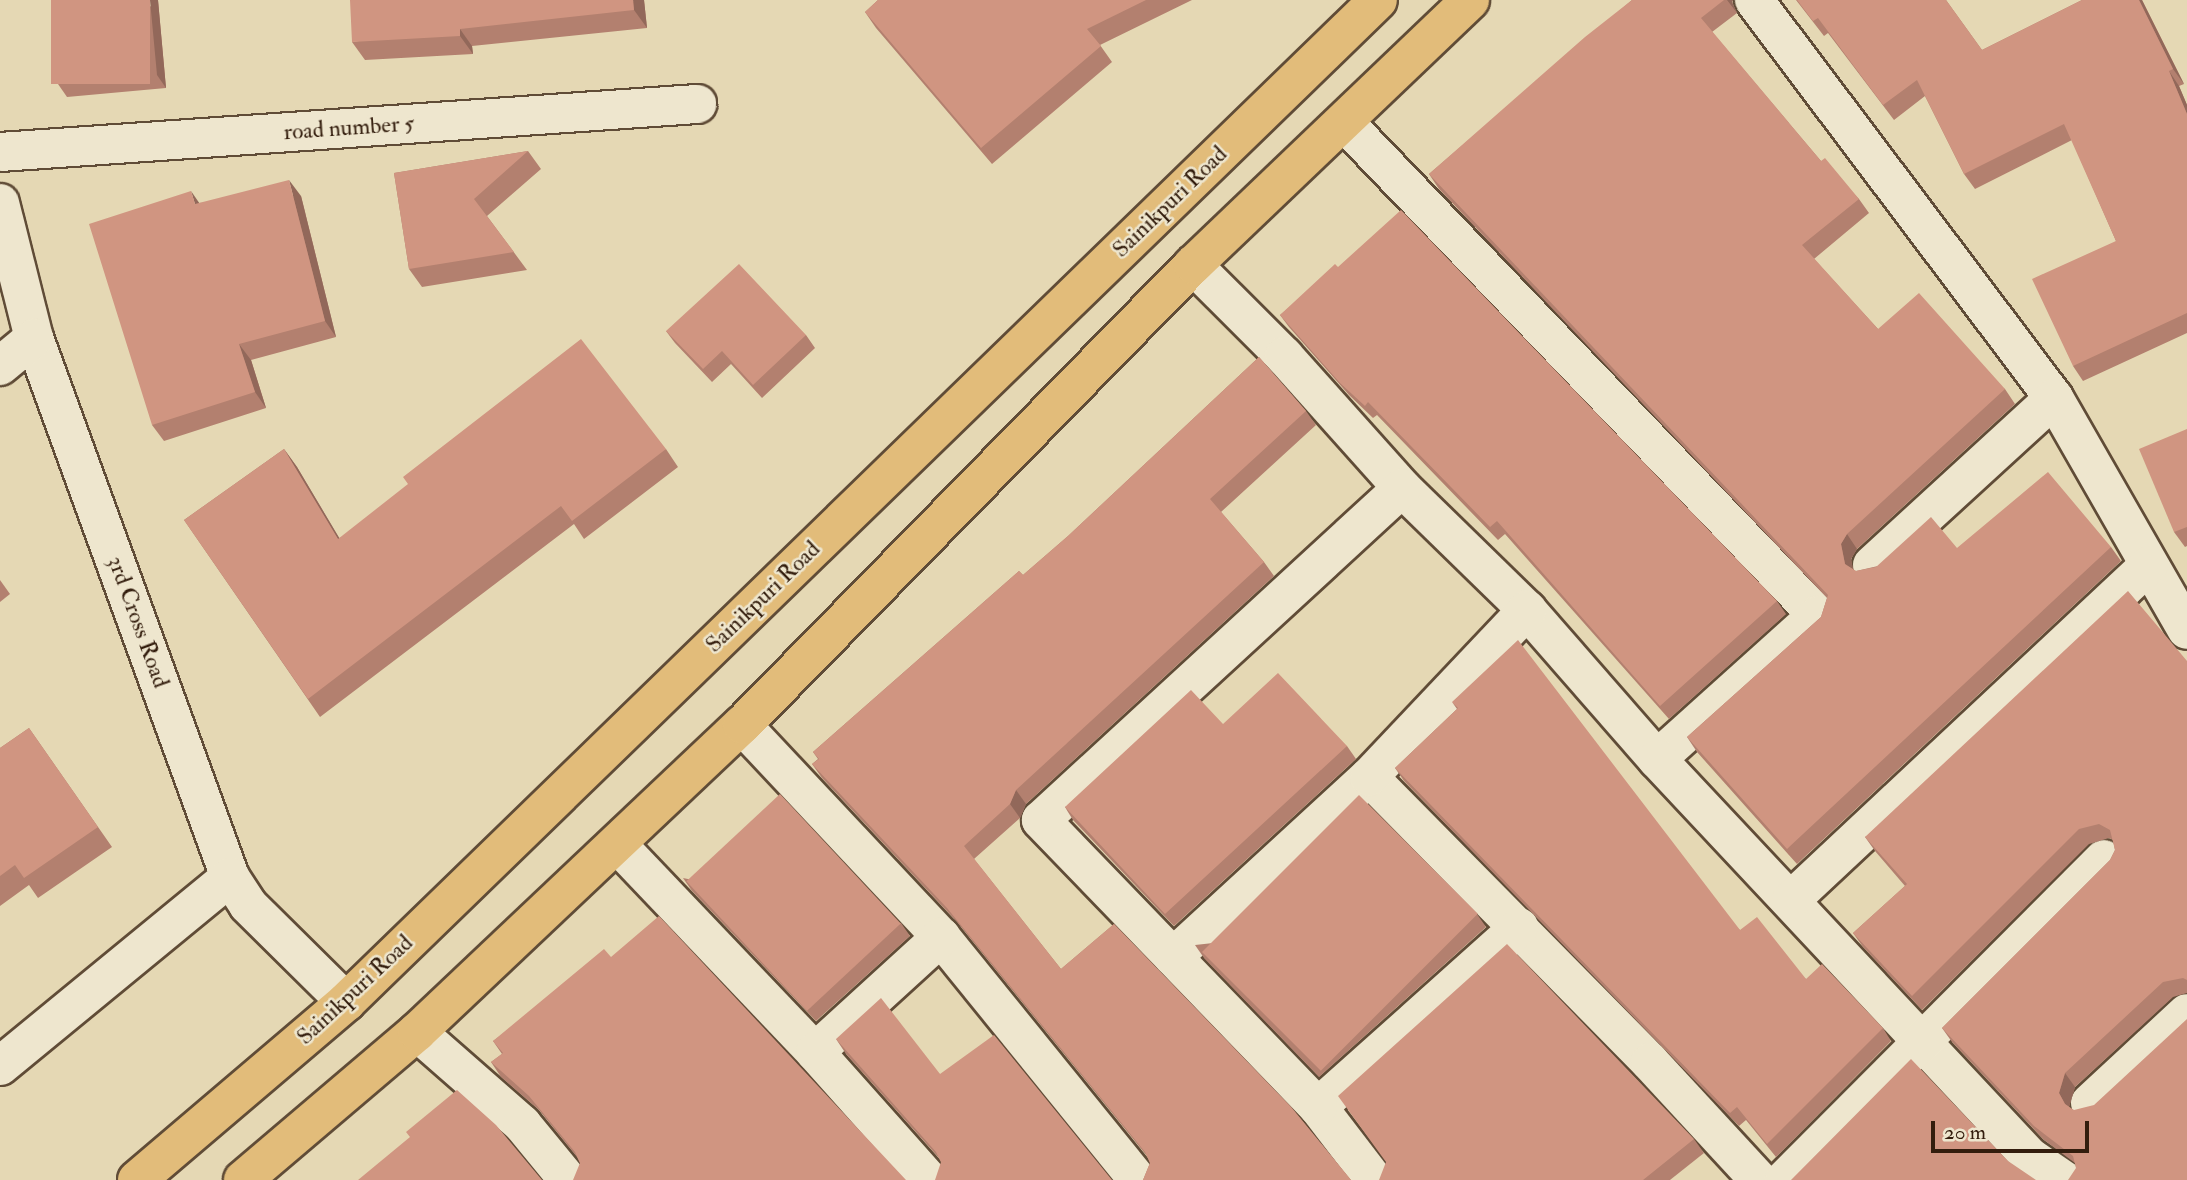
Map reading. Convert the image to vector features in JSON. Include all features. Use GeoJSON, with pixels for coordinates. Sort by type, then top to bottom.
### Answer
{"type":"FeatureCollection","features":[{"type":"Feature","properties":{"kind":"main road","name":"Sainikpuri Road"},"geometry":{"type":"LineString","coordinates":[[136,1180],[346,1002],[1378,0]]}},
{"type":"Feature","properties":{"kind":"main road"},"geometry":{"type":"LineString","coordinates":[[243,1180],[417,1032],[742,725],[1194,265],[1345,123],[1470,0]]}},
{"type":"Feature","properties":{"kind":"street"},"geometry":{"type":"LineString","coordinates":[[1754,0],[2054,398],[2187,631]]}},
{"type":"Feature","properties":{"kind":"street","name":"road number 5"},"geometry":{"type":"LineString","coordinates":[[0,152],[697,104]]}},
{"type":"Feature","properties":{"kind":"street"},"geometry":{"type":"LineString","coordinates":[[1345,123],[1817,615],[1657,759]]}},
{"type":"Feature","properties":{"kind":"street","name":"3rd Cross Road"},"geometry":{"type":"LineString","coordinates":[[0,202],[34,338],[230,877],[248,905],[346,1002]]}},
{"type":"Feature","properties":{"kind":"street"},"geometry":{"type":"LineString","coordinates":[[1194,265],[1284,356],[1402,488],[1527,610],[1657,759],[1922,1037],[2031,1157],[2064,1180]]}},
{"type":"Feature","properties":{"kind":"street"},"geometry":{"type":"LineString","coordinates":[[0,366],[34,338]]}},
{"type":"Feature","properties":{"kind":"street"},"geometry":{"type":"LineString","coordinates":[[1872,565],[2054,398]]}},
{"type":"Feature","properties":{"kind":"street"},"geometry":{"type":"LineString","coordinates":[[1374,1180],[1318,1107],[1041,820],[1402,488]]}},
{"type":"Feature","properties":{"kind":"street"},"geometry":{"type":"LineString","coordinates":[[1791,900],[2149,565]]}},
{"type":"Feature","properties":{"kind":"street"},"geometry":{"type":"LineString","coordinates":[[1173,957],[1369,777],[1527,610]]}},
{"type":"Feature","properties":{"kind":"street"},"geometry":{"type":"LineString","coordinates":[[742,725],[941,937],[1138,1180]]}},
{"type":"Feature","properties":{"kind":"street"},"geometry":{"type":"LineString","coordinates":[[1369,777],[1519,927],[1759,1180]]}},
{"type":"Feature","properties":{"kind":"street"},"geometry":{"type":"LineString","coordinates":[[617,844],[815,1052],[929,1180]]}},
{"type":"Feature","properties":{"kind":"street"},"geometry":{"type":"LineString","coordinates":[[1784,1180],[1922,1037],[2104,859]]}},
{"type":"Feature","properties":{"kind":"street"},"geometry":{"type":"LineString","coordinates":[[0,1066],[230,877]]}},
{"type":"Feature","properties":{"kind":"street"},"geometry":{"type":"LineString","coordinates":[[1318,1107],[1519,927]]}},
{"type":"Feature","properties":{"kind":"street"},"geometry":{"type":"LineString","coordinates":[[815,1052],[941,937]]}},
{"type":"Feature","properties":{"kind":"street"},"geometry":{"type":"LineString","coordinates":[[2090,1103],[2187,1013]]}},
{"type":"Feature","properties":{"kind":"street"},"geometry":{"type":"LineString","coordinates":[[417,1032],[522,1124],[568,1180]]}},
{"type":"Feature","properties":{"kind":"building"},"geometry":{"type":"Polygon","coordinates":[[[51,0],[150,0],[150,84],[51,84],[51,0]]]}},
{"type":"Feature","properties":{"kind":"building"},"geometry":{"type":"Polygon","coordinates":[[[350,0],[633,0],[634,10],[460,29],[460,36],[352,42],[350,0]]]}},
{"type":"Feature","properties":{"kind":"building"},"geometry":{"type":"Polygon","coordinates":[[[878,0],[1146,0],[1087,29],[1101,46],[981,148],[865,12],[878,0]]]}},
{"type":"Feature","properties":{"kind":"building"},"geometry":{"type":"Polygon","coordinates":[[[1632,0],[1724,0],[1701,18],[1821,161],[1825,158],[1859,199],[1802,245],[1878,329],[1919,293],[2005,389],[1847,534],[1841,544],[1845,564],[1856,571],[1876,567],[1931,517],[1957,548],[2048,472],[2111,547],[1787,849],[1687,737],[1821,617],[1828,595],[1429,174],[1585,37],[1632,0]]]}},
{"type":"Feature","properties":{"kind":"building"},"geometry":{"type":"Polygon","coordinates":[[[1797,0],[1946,0],[1982,50],[2082,0],[2139,0],[2173,69],[2169,71],[2187,114],[2187,313],[2073,366],[2032,279],[2116,241],[2064,124],[1964,174],[1917,80],[1883,105],[1818,18],[1813,21],[1797,0]]]}},
{"type":"Feature","properties":{"kind":"building"},"geometry":{"type":"Polygon","coordinates":[[[528,151],[474,199],[514,252],[409,269],[394,173],[528,151]]]}},
{"type":"Feature","properties":{"kind":"building"},"geometry":{"type":"Polygon","coordinates":[[[289,180],[325,321],[239,344],[255,392],[152,425],[89,224],[191,191],[195,204],[289,180]]]}},
{"type":"Feature","properties":{"kind":"building"},"geometry":{"type":"Polygon","coordinates":[[[1401,210],[1777,601],[1660,706],[1497,521],[1490,527],[1368,402],[1365,406],[1340,383],[1280,315],[1335,264],[1338,267],[1401,210]]]}},
{"type":"Feature","properties":{"kind":"building"},"geometry":{"type":"Polygon","coordinates":[[[739,264],[806,335],[753,385],[722,351],[703,369],[666,331],[739,264]]]}},
{"type":"Feature","properties":{"kind":"building"},"geometry":{"type":"Polygon","coordinates":[[[581,339],[666,449],[572,521],[561,506],[308,699],[184,520],[284,449],[338,539],[408,484],[403,477],[581,339]]]}},
{"type":"Feature","properties":{"kind":"building"},"geometry":{"type":"Polygon","coordinates":[[[1259,357],[1306,411],[1210,499],[1264,562],[1016,790],[1010,804],[964,846],[1061,969],[1114,924],[1291,1107],[1351,1180],[1143,1180],[1150,1163],[1145,1152],[947,908],[812,764],[819,759],[813,752],[1019,571],[1023,575],[1068,536],[1259,357]]]}},
{"type":"Feature","properties":{"kind":"building"},"geometry":{"type":"Polygon","coordinates":[[[2187,429],[2187,527],[2174,532],[2139,449],[2187,429]]]}},
{"type":"Feature","properties":{"kind":"building"},"geometry":{"type":"Polygon","coordinates":[[[2128,591],[2187,661],[2187,980],[2183,978],[2163,982],[2065,1073],[2059,1093],[2065,1104],[2074,1110],[2094,1105],[2187,1019],[2187,1180],[2068,1180],[2076,1168],[2073,1156],[2034,1126],[1942,1028],[2110,860],[2115,850],[2110,830],[2099,824],[2079,829],[1912,996],[1853,933],[1907,884],[1865,837],[2128,591]]]}},
{"type":"Feature","properties":{"kind":"building"},"geometry":{"type":"Polygon","coordinates":[[[1518,640],[1740,930],[1757,917],[1806,979],[1822,964],[1883,1028],[1767,1144],[1737,1107],[1730,1113],[1395,768],[1458,708],[1452,702],[1518,640]]]}},
{"type":"Feature","properties":{"kind":"building"},"geometry":{"type":"Polygon","coordinates":[[[1278,673],[1347,746],[1165,914],[1065,807],[1191,690],[1223,724],[1278,673]]]}},
{"type":"Feature","properties":{"kind":"building"},"geometry":{"type":"Polygon","coordinates":[[[29,728],[98,827],[24,878],[15,865],[0,876],[0,748],[29,728]]]}},
{"type":"Feature","properties":{"kind":"building"},"geometry":{"type":"Polygon","coordinates":[[[780,794],[901,923],[807,1011],[686,881],[780,794]]]}},
{"type":"Feature","properties":{"kind":"building"},"geometry":{"type":"Polygon","coordinates":[[[1359,795],[1478,914],[1321,1071],[1202,952],[1359,795]]]}},
{"type":"Feature","properties":{"kind":"building"},"geometry":{"type":"Polygon","coordinates":[[[659,916],[906,1180],[573,1180],[580,1163],[575,1152],[529,1096],[491,1062],[503,1053],[493,1041],[604,949],[611,957],[659,916]]]}},
{"type":"Feature","properties":{"kind":"building"},"geometry":{"type":"Polygon","coordinates":[[[1507,944],[1694,1139],[1643,1180],[1379,1180],[1386,1162],[1338,1096],[1507,944]]]}},
{"type":"Feature","properties":{"kind":"building"},"geometry":{"type":"Polygon","coordinates":[[[881,998],[940,1074],[994,1035],[1112,1180],[935,1180],[941,1162],[936,1152],[836,1039],[881,998]]]}},
{"type":"Feature","properties":{"kind":"building"},"geometry":{"type":"Polygon","coordinates":[[[1911,1059],[2008,1161],[2036,1180],[1791,1180],[1911,1059]]]}},
{"type":"Feature","properties":{"kind":"building"},"geometry":{"type":"Polygon","coordinates":[[[457,1090],[496,1125],[542,1180],[358,1180],[410,1137],[406,1132],[457,1090]]]}}]}
